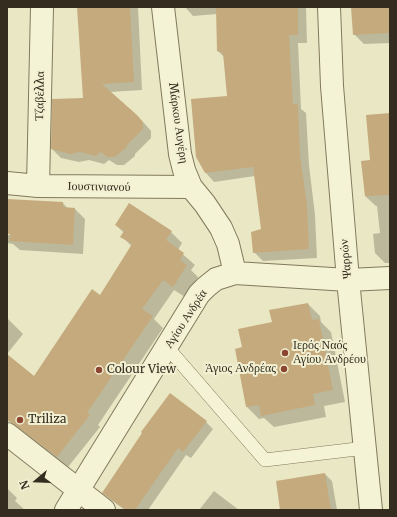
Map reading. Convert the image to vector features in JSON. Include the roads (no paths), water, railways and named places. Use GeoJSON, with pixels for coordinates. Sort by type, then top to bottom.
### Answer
{"type":"FeatureCollection","features":[{"type":"Feature","properties":{"kind":"street","name":"Τζαβέλλα"},"geometry":{"type":"LineString","coordinates":[[38,186],[42,7]]}},
{"type":"Feature","properties":{"kind":"street","name":"Μάρκου Αυγέρη"},"geometry":{"type":"LineString","coordinates":[[163,7],[180,154],[184,170],[191,188],[205,204],[221,228],[228,244],[235,273]]}},
{"type":"Feature","properties":{"kind":"street","name":"Ψαρρών"},"geometry":{"type":"LineString","coordinates":[[329,7],[332,86],[348,280],[371,510]]}},
{"type":"Feature","properties":{"kind":"street","name":"Ιουστινιανού"},"geometry":{"type":"LineString","coordinates":[[7,183],[38,186],[191,188]]}},
{"type":"Feature","properties":{"kind":"street","name":"Αγίου Ανδρέα"},"geometry":{"type":"LineString","coordinates":[[66,510],[199,294],[206,287],[216,280],[235,273],[348,280],[390,278]]}},
{"type":"Feature","properties":{"kind":"street"},"geometry":{"type":"LineString","coordinates":[[7,434],[104,510]]}},
{"type":"Feature","properties":{"kind":"lane"},"geometry":{"type":"LineString","coordinates":[[167,347],[265,460],[364,448]]}},
{"type":"Feature","properties":{"kind":"place","name":"Ιερός Ναός Αγίου Ανδρέου"},"geometry":{"type":"Point","coordinates":[285,353]}},
{"type":"Feature","properties":{"kind":"place","name":"Άγιος Ανδρέας"},"geometry":{"type":"Point","coordinates":[284,369]}},
{"type":"Feature","properties":{"kind":"place","name":"Colour View"},"geometry":{"type":"Point","coordinates":[99,370]}},
{"type":"Feature","properties":{"kind":"place","name":"Triliza"},"geometry":{"type":"Point","coordinates":[20,420]}}]}
